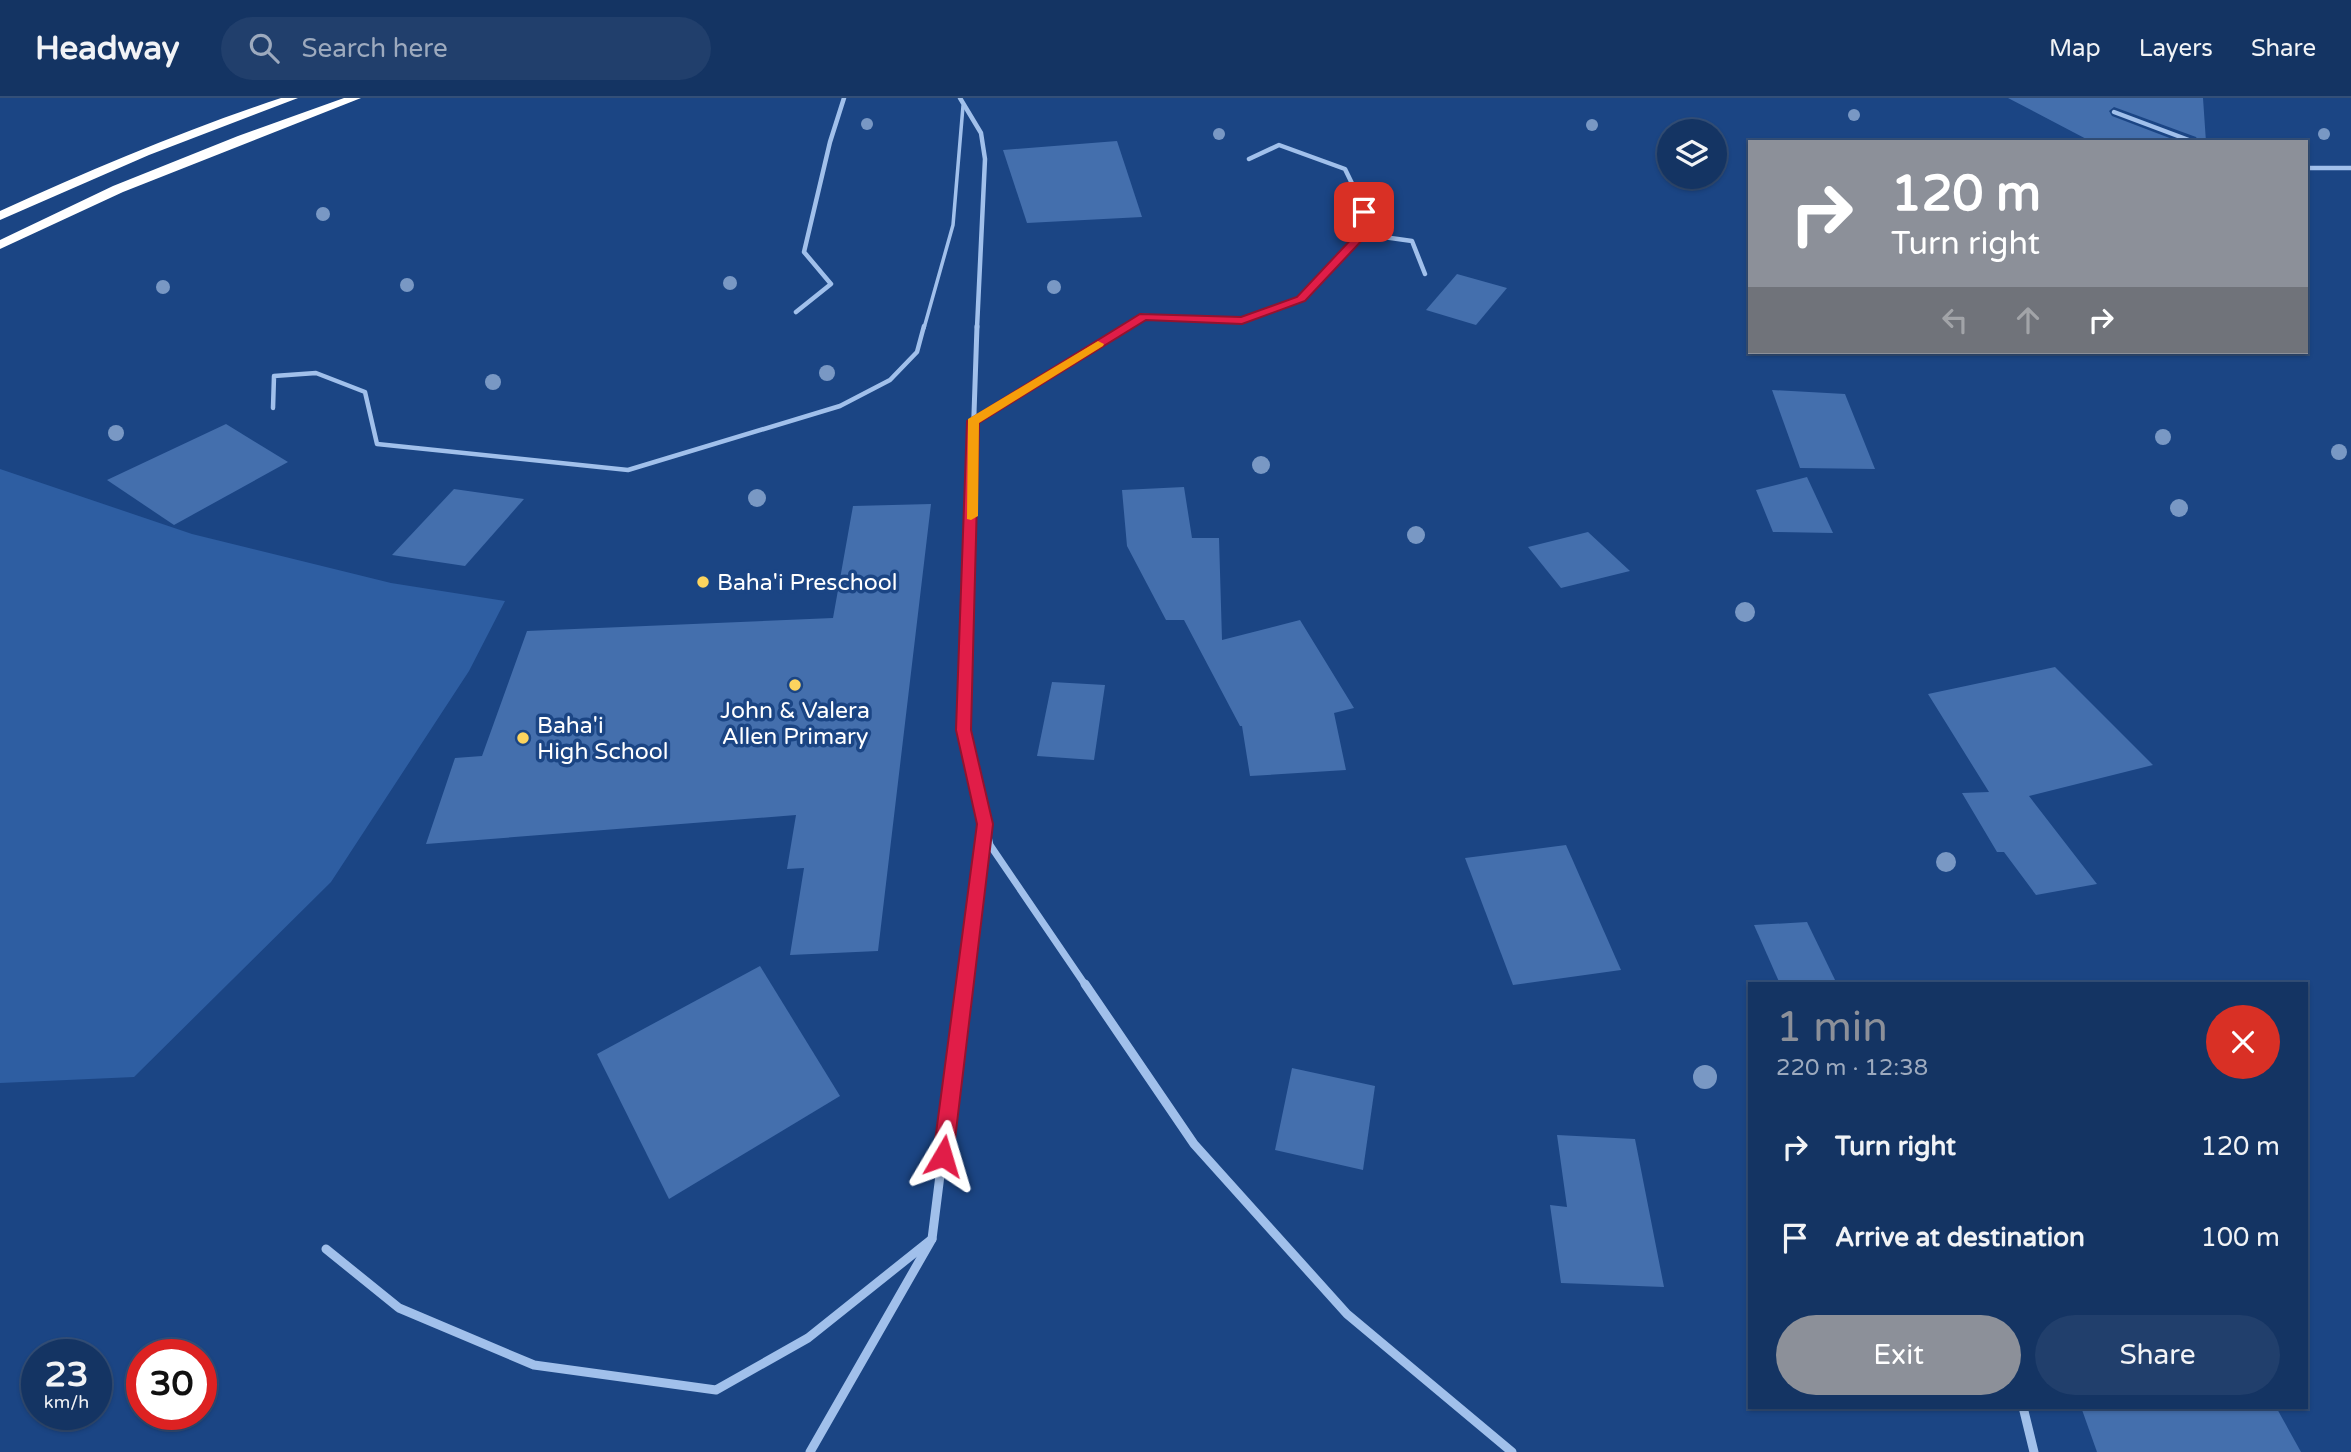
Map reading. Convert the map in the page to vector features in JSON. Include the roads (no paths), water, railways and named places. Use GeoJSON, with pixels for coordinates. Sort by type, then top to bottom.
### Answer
{"type":"FeatureCollection","features":[{"type":"Feature","properties":{"kind":"highway"},"geometry":{"type":"LineString","coordinates":[[0,216],[85,176],[233,117],[292,98]]}},
{"type":"Feature","properties":{"kind":"highway"},"geometry":{"type":"LineString","coordinates":[[0,246],[118,189],[355,98]]}},
{"type":"Feature","properties":{"kind":"street"},"geometry":{"type":"LineString","coordinates":[[796,312],[831,284],[804,252],[830,142],[844,98]]}},
{"type":"Feature","properties":{"kind":"street"},"geometry":{"type":"LineString","coordinates":[[961,102],[981,133],[985,159],[973,421],[964,730],[990,845],[1194,1144],[1347,1314],[1512,1452]]}},
{"type":"Feature","properties":{"kind":"street"},"geometry":{"type":"LineString","coordinates":[[2114,112],[2189,140]]}},
{"type":"Feature","properties":{"kind":"street"},"geometry":{"type":"LineString","coordinates":[[973,421],[1143,316],[1242,320],[1301,299],[1362,234],[1364,212],[1358,192],[1346,169],[1279,145],[1249,159]]}},
{"type":"Feature","properties":{"kind":"street"},"geometry":{"type":"LineString","coordinates":[[2308,168],[2351,169]]}},
{"type":"Feature","properties":{"kind":"street"},"geometry":{"type":"LineString","coordinates":[[1362,234],[1412,241],[1425,274]]}},
{"type":"Feature","properties":{"kind":"street"},"geometry":{"type":"LineString","coordinates":[[810,1452],[932,1239],[985,824]]}},
{"type":"Feature","properties":{"kind":"street"},"geometry":{"type":"LineString","coordinates":[[326,1249],[399,1308],[534,1365],[716,1390],[808,1338],[932,1239]]}},
{"type":"Feature","properties":{"kind":"street"},"geometry":{"type":"LineString","coordinates":[[2023,1409],[2034,1452]]}},
{"type":"Feature","properties":{"kind":"lane"},"geometry":{"type":"LineString","coordinates":[[273,408],[274,376],[316,373],[365,392],[377,444],[628,470],[840,407],[890,380],[917,352],[953,225],[961,102]]}},
{"type":"Feature","properties":{"kind":"place","name":"Baha'i Preschool"},"geometry":{"type":"Point","coordinates":[703,582]}},
{"type":"Feature","properties":{"kind":"place","name":"John & Valera Allen Primary"},"geometry":{"type":"Point","coordinates":[795,685]}},
{"type":"Feature","properties":{"kind":"place","name":"Baha'i High School"},"geometry":{"type":"Point","coordinates":[523,738]}}]}
